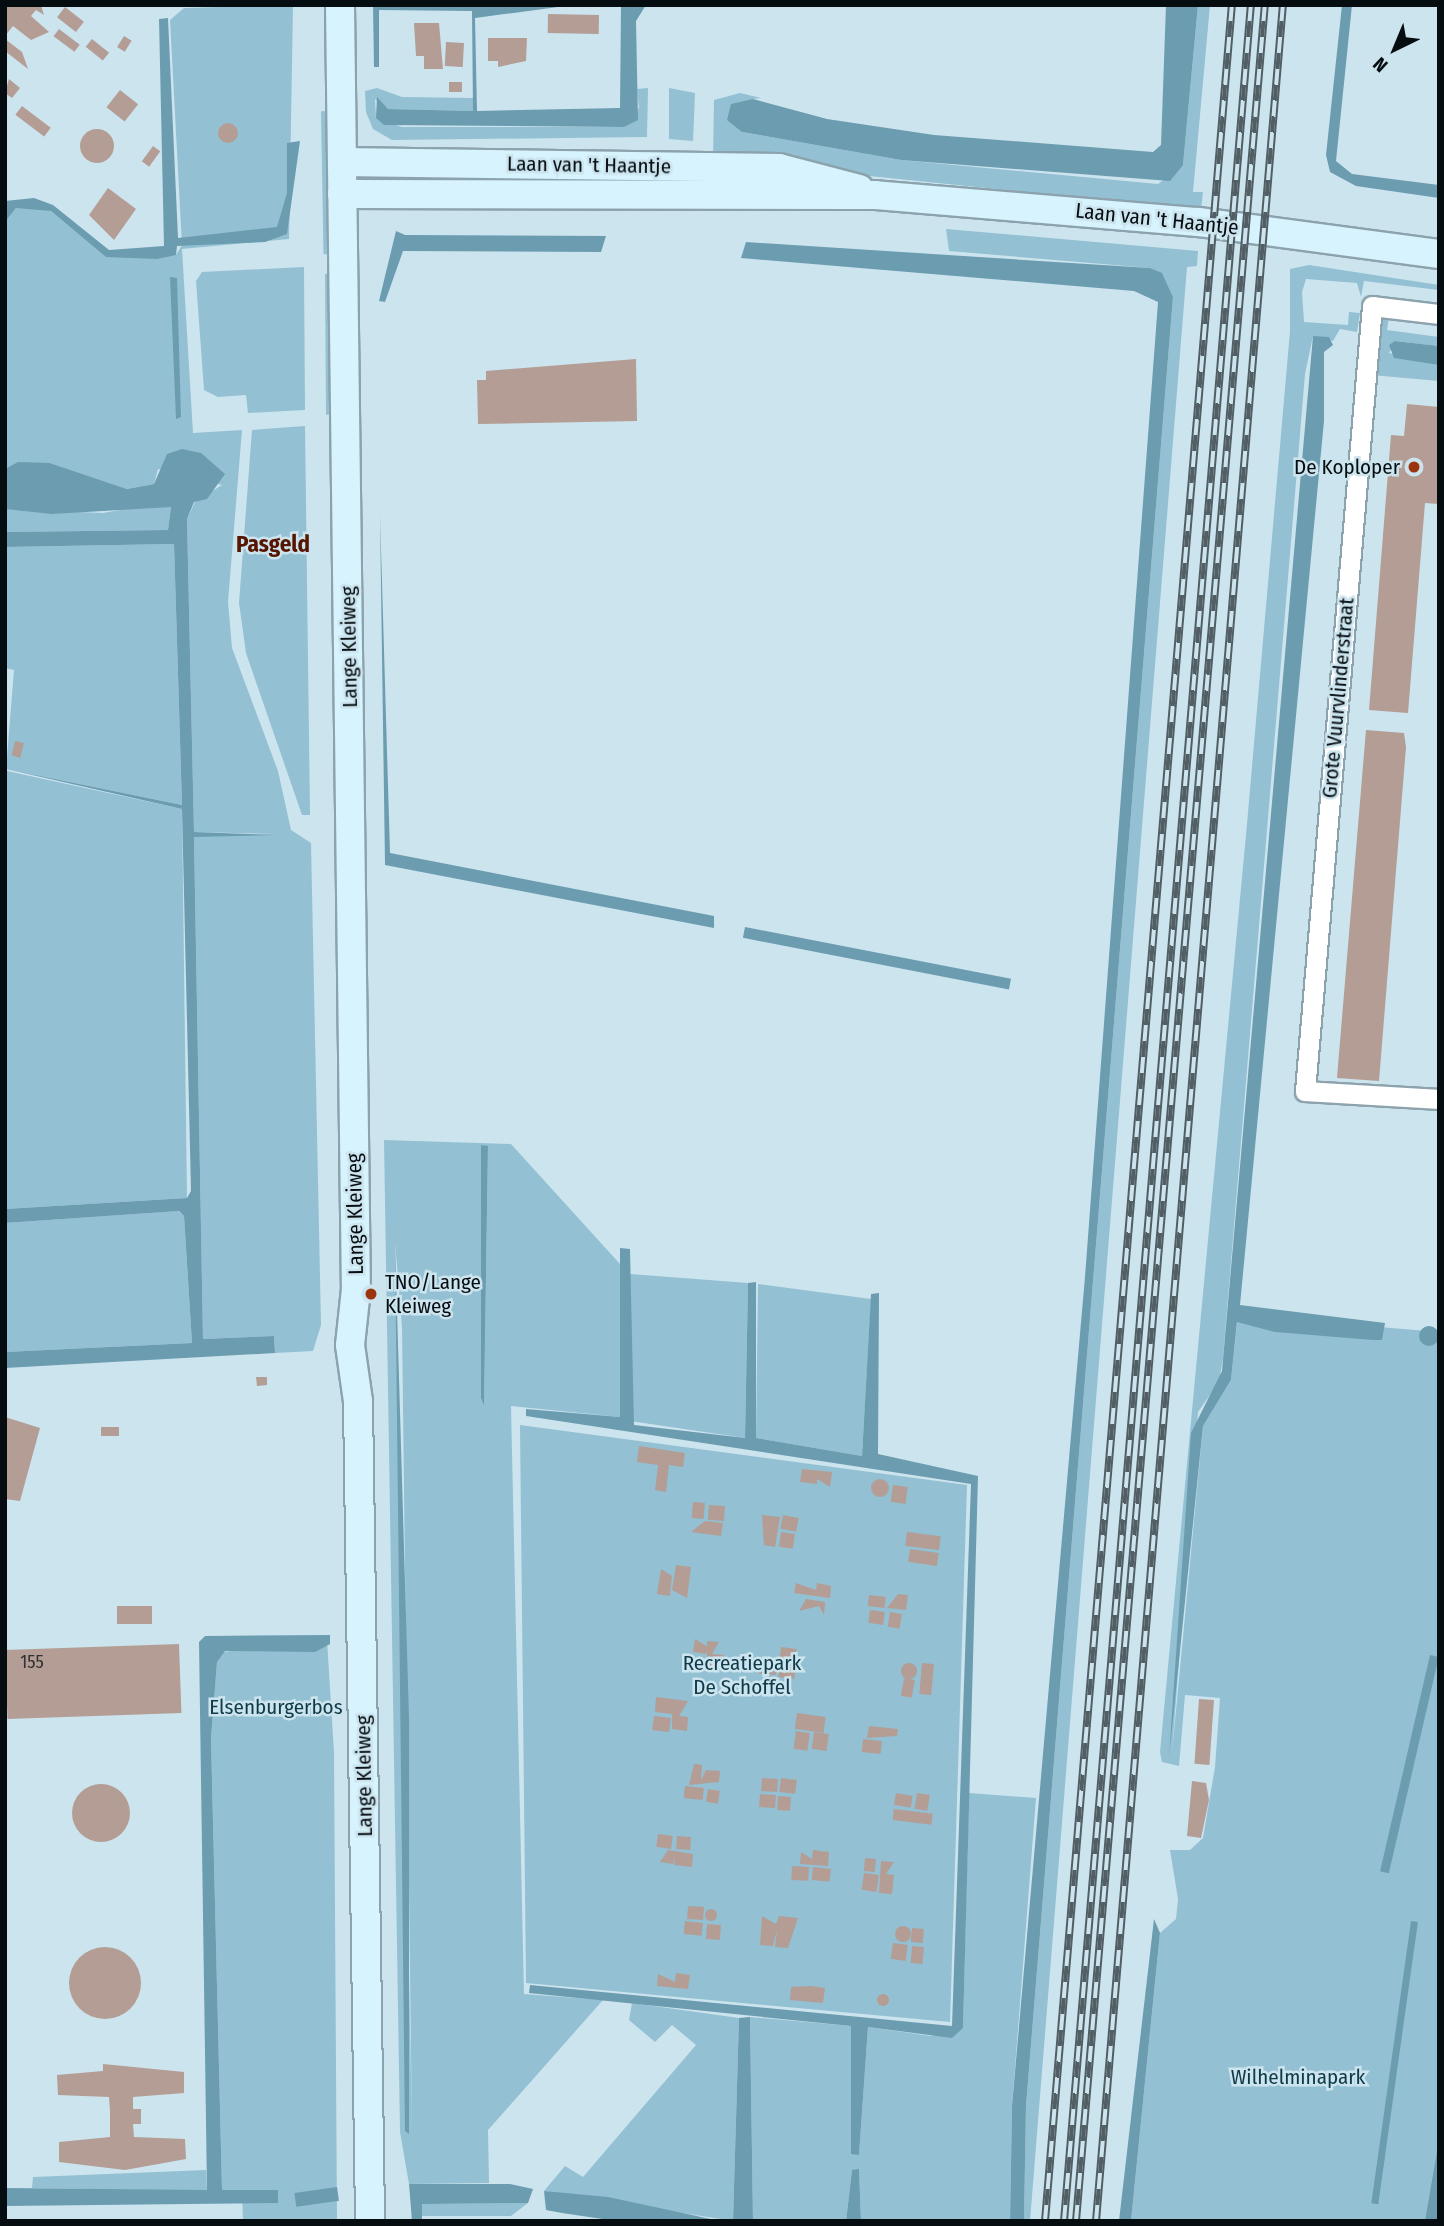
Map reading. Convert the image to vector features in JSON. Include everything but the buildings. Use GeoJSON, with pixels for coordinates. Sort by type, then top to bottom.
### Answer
{"type":"FeatureCollection","features":[{"type":"Feature","properties":{"kind":"street","name":"Lange Kleiweg"},"geometry":{"type":"LineString","coordinates":[[340,5],[356,1289],[365,1343],[365,1388],[358,1401],[372,2221]]}},
{"type":"Feature","properties":{"kind":"street","name":"Laan van 't Haantje"},"geometry":{"type":"LineString","coordinates":[[342,162],[779,168],[875,195]]}},
{"type":"Feature","properties":{"kind":"street","name":"Laan van 't Haantje"},"geometry":{"type":"LineString","coordinates":[[342,194],[875,195],[1199,222],[1439,254]]}},
{"type":"Feature","properties":{"kind":"street","name":"Grote Vuurvlinderstraat"},"geometry":{"type":"LineString","coordinates":[[1439,314],[1372,306],[1305,1090],[1439,1099]]}},
{"type":"Feature","properties":{"kind":"green space"},"geometry":{"type":"Polygon","coordinates":[[[293,5],[289,239],[182,249],[193,433],[242,430],[228,602],[232,648],[278,771],[291,830],[311,843],[321,1325],[313,1351],[275,1353],[274,1336],[203,1339],[194,836],[276,834],[194,832],[187,519],[195,502],[222,485],[158,469],[154,484],[127,489],[50,463],[5,469],[5,222],[16,208],[34,206],[51,211],[107,257],[176,255],[182,245],[170,20],[184,8],[293,5]]]}},
{"type":"Feature","properties":{"kind":"green space"},"geometry":{"type":"Polygon","coordinates":[[[1198,5],[1210,5],[1193,192],[1203,192],[1201,210],[713,160],[714,100],[740,93],[761,98],[753,99],[742,132],[901,160],[1158,184],[1183,165],[1198,5]]]}},
{"type":"Feature","properties":{"kind":"green space"},"geometry":{"type":"Polygon","coordinates":[[[377,88],[402,97],[473,98],[473,111],[388,109],[375,99],[376,118],[402,127],[624,127],[639,108],[637,89],[648,88],[647,137],[392,140],[373,129],[366,112],[365,91],[377,88]]]}},
{"type":"Feature","properties":{"kind":"green space"},"geometry":{"type":"Polygon","coordinates":[[[669,88],[695,93],[693,141],[669,139],[669,88]]]}},
{"type":"Feature","properties":{"kind":"green space"},"geometry":{"type":"Polygon","coordinates":[[[321,111],[332,111],[334,254],[323,254],[321,111]]]}},
{"type":"Feature","properties":{"kind":"green space"},"geometry":{"type":"Polygon","coordinates":[[[378,170],[560,179],[377,182],[378,170]]]}},
{"type":"Feature","properties":{"kind":"green space"},"geometry":{"type":"Polygon","coordinates":[[[713,203],[876,207],[713,211],[713,203]]]}},
{"type":"Feature","properties":{"kind":"green space"},"geometry":{"type":"Polygon","coordinates":[[[946,229],[1198,251],[1197,266],[1187,267],[1030,2221],[1024,2221],[1026,2106],[1173,297],[1162,274],[1150,268],[949,251],[946,229]]]}},
{"type":"Feature","properties":{"kind":"green space","name":"Wilhelminapark"},"geometry":{"type":"Polygon","coordinates":[[[1309,265],[1439,285],[1439,290],[1364,281],[1361,297],[1357,283],[1306,279],[1302,292],[1304,322],[1348,325],[1349,312],[1360,313],[1357,332],[1340,329],[1333,341],[1313,336],[1305,374],[1223,1358],[1219,1382],[1198,1412],[1172,1753],[1203,1426],[1231,1380],[1238,1315],[1439,1332],[1439,2221],[1131,2221],[1160,1933],[1176,1919],[1178,1899],[1170,1850],[1190,1850],[1203,1838],[1215,1767],[1220,1698],[1185,1695],[1179,1766],[1162,1762],[1160,1752],[1247,824],[1290,331],[1290,269],[1309,265]]]}},
{"type":"Feature","properties":{"kind":"green space"},"geometry":{"type":"Polygon","coordinates":[[[304,267],[305,410],[248,413],[246,395],[218,397],[204,390],[196,281],[202,272],[304,267]]]}},
{"type":"Feature","properties":{"kind":"green space"},"geometry":{"type":"Polygon","coordinates":[[[334,273],[331,414],[326,415],[325,274],[334,273]]]}},
{"type":"Feature","properties":{"kind":"green space"},"geometry":{"type":"Polygon","coordinates":[[[1383,316],[1389,317],[1387,330],[1439,337],[1439,346],[1395,341],[1389,353],[1439,365],[1439,381],[1371,375],[1383,316]]]}},
{"type":"Feature","properties":{"kind":"green space"},"geometry":{"type":"Polygon","coordinates":[[[305,426],[310,815],[302,815],[246,653],[239,603],[252,430],[305,426]]]}},
{"type":"Feature","properties":{"kind":"green space"},"geometry":{"type":"Polygon","coordinates":[[[149,505],[171,507],[168,530],[5,532],[5,509],[103,513],[149,505]]]}},
{"type":"Feature","properties":{"kind":"green space"},"geometry":{"type":"Polygon","coordinates":[[[174,544],[182,805],[6,769],[14,670],[5,668],[5,547],[174,544]]]}},
{"type":"Feature","properties":{"kind":"green space"},"geometry":{"type":"Polygon","coordinates":[[[7,771],[182,809],[187,1198],[5,1209],[7,771]]]}},
{"type":"Feature","properties":{"kind":"green space"},"geometry":{"type":"Polygon","coordinates":[[[384,1140],[511,1144],[620,1264],[620,1417],[511,1406],[524,1994],[603,2000],[488,2130],[489,2183],[409,2184],[400,2132],[384,1140]],[[481,1145],[481,1398],[484,1406],[488,1147],[481,1145]],[[395,1242],[412,2131],[402,1327],[395,1242]]]}},
{"type":"Feature","properties":{"kind":"green space"},"geometry":{"type":"Polygon","coordinates":[[[178,1211],[184,1216],[192,1343],[5,1352],[5,1223],[178,1211]]]}},
{"type":"Feature","properties":{"kind":"green space"},"geometry":{"type":"Polygon","coordinates":[[[630,1274],[748,1283],[745,1438],[630,1421],[630,1274]]]}},
{"type":"Feature","properties":{"kind":"green space"},"geometry":{"type":"Polygon","coordinates":[[[758,1284],[871,1299],[862,1456],[756,1438],[758,1284]]]}},
{"type":"Feature","properties":{"kind":"green space","name":"Recreatiepark De Schoffel"},"geometry":{"type":"Polygon","coordinates":[[[520,1425],[967,1485],[950,2022],[526,1983],[520,1425]]]}},
{"type":"Feature","properties":{"kind":"green space","name":"Elsenburgerbos"},"geometry":{"type":"Polygon","coordinates":[[[327,1640],[334,1752],[337,2221],[243,2221],[242,2191],[222,2191],[211,1739],[217,1661],[223,1652],[327,1640]]]}},
{"type":"Feature","properties":{"kind":"green space"},"geometry":{"type":"Polygon","coordinates":[[[969,1793],[1036,1798],[1012,2106],[1010,2221],[861,2221],[859,2170],[852,2170],[846,2221],[753,2221],[750,2017],[851,2026],[851,2154],[859,2154],[868,2027],[931,2036],[963,2028],[969,1793]]]}},
{"type":"Feature","properties":{"kind":"green space"},"geometry":{"type":"Polygon","coordinates":[[[632,2003],[739,2018],[733,2221],[544,2191],[565,2166],[583,2177],[696,2045],[672,2025],[655,2042],[629,2020],[632,2003]]]}},
{"type":"Feature","properties":{"kind":"green space"},"geometry":{"type":"Polygon","coordinates":[[[206,2170],[207,2191],[32,2188],[33,2177],[206,2170]]]}},
{"type":"Feature","properties":{"kind":"green space"},"geometry":{"type":"Polygon","coordinates":[[[528,2203],[511,2216],[422,2216],[422,2204],[528,2203]]]}},
{"type":"Feature","properties":{"kind":"shaded area"},"geometry":{"type":"Polygon","coordinates":[[[373,5],[558,7],[475,18],[477,111],[620,108],[621,5],[646,5],[636,21],[638,120],[624,127],[384,125],[376,118],[377,97],[388,109],[473,111],[472,11],[379,10],[379,67],[374,67],[373,5]]]}},
{"type":"Feature","properties":{"kind":"shaded area"},"geometry":{"type":"Polygon","coordinates":[[[1166,5],[1198,5],[1183,165],[1170,181],[901,160],[742,132],[727,120],[731,104],[753,99],[827,119],[934,135],[1153,152],[1161,145],[1166,5]]]}},
{"type":"Feature","properties":{"kind":"shaded area"},"geometry":{"type":"Polygon","coordinates":[[[1342,5],[1352,5],[1336,161],[1352,174],[1439,185],[1439,198],[1356,186],[1330,172],[1326,155],[1342,5]]]}},
{"type":"Feature","properties":{"kind":"shaded area"},"geometry":{"type":"Polygon","coordinates":[[[168,18],[178,238],[277,227],[287,193],[287,143],[300,141],[287,234],[265,242],[177,246],[176,255],[157,259],[106,257],[51,211],[16,208],[5,222],[5,201],[34,198],[53,205],[109,250],[164,246],[159,19],[168,18]]]}},
{"type":"Feature","properties":{"kind":"shaded area"},"geometry":{"type":"Polygon","coordinates":[[[396,231],[405,235],[606,236],[601,252],[403,251],[385,302],[379,301],[396,231]]]}},
{"type":"Feature","properties":{"kind":"shaded area"},"geometry":{"type":"Polygon","coordinates":[[[746,242],[1150,268],[1162,273],[1173,297],[1026,2106],[1024,2221],[1010,2221],[1012,2106],[1085,1277],[1158,302],[1134,291],[741,258],[746,242]]]}},
{"type":"Feature","properties":{"kind":"shaded area"},"geometry":{"type":"Polygon","coordinates":[[[170,277],[177,278],[181,417],[176,419],[170,277]]]}},
{"type":"Feature","properties":{"kind":"shaded area"},"geometry":{"type":"Polygon","coordinates":[[[1313,336],[1329,337],[1333,345],[1324,352],[1324,421],[1240,1305],[1385,1323],[1382,1340],[1373,1340],[1275,1332],[1237,1322],[1231,1380],[1203,1426],[1169,1758],[1191,1433],[1222,1371],[1313,336]]]}},
{"type":"Feature","properties":{"kind":"shaded area"},"geometry":{"type":"Polygon","coordinates":[[[1395,341],[1439,346],[1439,365],[1394,358],[1389,345],[1395,341]]]}},
{"type":"Feature","properties":{"kind":"shaded area"},"geometry":{"type":"Polygon","coordinates":[[[182,449],[201,453],[225,474],[207,499],[194,502],[187,519],[194,832],[276,835],[194,837],[203,1339],[274,1336],[275,1353],[5,1368],[5,1352],[192,1343],[184,1216],[179,1211],[5,1223],[5,1209],[187,1198],[191,1191],[182,809],[6,769],[182,805],[174,544],[5,547],[5,532],[168,530],[171,507],[52,514],[5,509],[5,469],[18,462],[50,463],[127,489],[154,484],[167,454],[182,449]]]}},
{"type":"Feature","properties":{"kind":"shaded area"},"geometry":{"type":"Polygon","coordinates":[[[380,514],[390,853],[714,916],[714,928],[385,865],[380,514]]]}},
{"type":"Feature","properties":{"kind":"shaded area"},"geometry":{"type":"Polygon","coordinates":[[[745,927],[1011,979],[1009,990],[743,938],[745,927]]]}},
{"type":"Feature","properties":{"kind":"shaded area"},"geometry":{"type":"Polygon","coordinates":[[[481,1145],[488,1146],[484,1406],[481,1398],[481,1145]]]}},
{"type":"Feature","properties":{"kind":"shaded area"},"geometry":{"type":"Polygon","coordinates":[[[395,1242],[409,1718],[409,2134],[405,2131],[395,1242]]]}},
{"type":"Feature","properties":{"kind":"shaded area"},"geometry":{"type":"Polygon","coordinates":[[[620,1248],[630,1249],[634,1425],[745,1438],[748,1283],[756,1282],[756,1438],[862,1456],[871,1294],[879,1293],[878,1454],[978,1476],[963,2028],[952,2038],[868,2027],[859,2155],[851,2154],[851,2026],[529,1993],[530,1985],[952,2026],[971,1484],[526,1416],[526,1409],[620,1417],[620,1248]]]}},
{"type":"Feature","properties":{"kind":"shaded area"},"geometry":{"type":"Polygon","coordinates":[[[1425,1326],[1433,1326],[1439,1336],[1433,1346],[1425,1346],[1419,1340],[1419,1332],[1425,1326]]]}},
{"type":"Feature","properties":{"kind":"shaded area"},"geometry":{"type":"Polygon","coordinates":[[[330,1635],[330,1644],[315,1652],[225,1651],[217,1662],[211,1739],[222,2190],[278,2190],[278,2203],[5,2206],[5,2188],[207,2190],[199,1642],[205,1636],[330,1635]]]}},
{"type":"Feature","properties":{"kind":"shaded area"},"geometry":{"type":"Polygon","coordinates":[[[1430,1655],[1439,1657],[1389,1873],[1380,1871],[1430,1655]]]}},
{"type":"Feature","properties":{"kind":"shaded area"},"geometry":{"type":"Polygon","coordinates":[[[1154,1919],[1160,1933],[1131,2221],[1119,2221],[1154,1919]]]}},
{"type":"Feature","properties":{"kind":"shaded area"},"geometry":{"type":"Polygon","coordinates":[[[1411,1921],[1418,1922],[1378,2204],[1371,2203],[1411,1921]]]}},
{"type":"Feature","properties":{"kind":"shaded area"},"geometry":{"type":"Polygon","coordinates":[[[750,2017],[753,2221],[733,2221],[739,2018],[750,2017]]]}},
{"type":"Feature","properties":{"kind":"shaded area"},"geometry":{"type":"Polygon","coordinates":[[[1439,2140],[1439,2221],[1425,2221],[1439,2140]]]}},
{"type":"Feature","properties":{"kind":"shaded area"},"geometry":{"type":"Polygon","coordinates":[[[859,2169],[861,2221],[846,2221],[852,2170],[859,2169]]]}},
{"type":"Feature","properties":{"kind":"shaded area"},"geometry":{"type":"Polygon","coordinates":[[[409,2184],[510,2184],[533,2189],[528,2203],[422,2204],[422,2221],[412,2221],[409,2184]]]}},
{"type":"Feature","properties":{"kind":"shaded area"},"geometry":{"type":"Polygon","coordinates":[[[337,2187],[339,2201],[296,2207],[294,2193],[337,2187]]]}},
{"type":"Feature","properties":{"kind":"shaded area"},"geometry":{"type":"Polygon","coordinates":[[[544,2191],[608,2197],[720,2221],[616,2221],[562,2213],[546,2210],[544,2191]]]}},
{"type":"Feature","properties":{"kind":"railway"},"geometry":{"type":"LineString","coordinates":[[1045,2221],[1232,5]]}},
{"type":"Feature","properties":{"kind":"railway"},"geometry":{"type":"LineString","coordinates":[[1064,2221],[1251,5]]}},
{"type":"Feature","properties":{"kind":"railway"},"geometry":{"type":"LineString","coordinates":[[1076,2221],[1265,5]]}},
{"type":"Feature","properties":{"kind":"railway"},"geometry":{"type":"LineString","coordinates":[[1096,2221],[1283,5]]}},
{"type":"Feature","properties":{"kind":"place","name":"De Koploper"},"geometry":{"type":"Point","coordinates":[1414,467]}},
{"type":"Feature","properties":{"kind":"place","name":"TNO/Lange Kleiweg"},"geometry":{"type":"Point","coordinates":[371,1294]}},
{"type":"Feature","properties":{"kind":"district","name":"Pasgeld"},"geometry":{"type":"Point","coordinates":[273,544]}}]}
